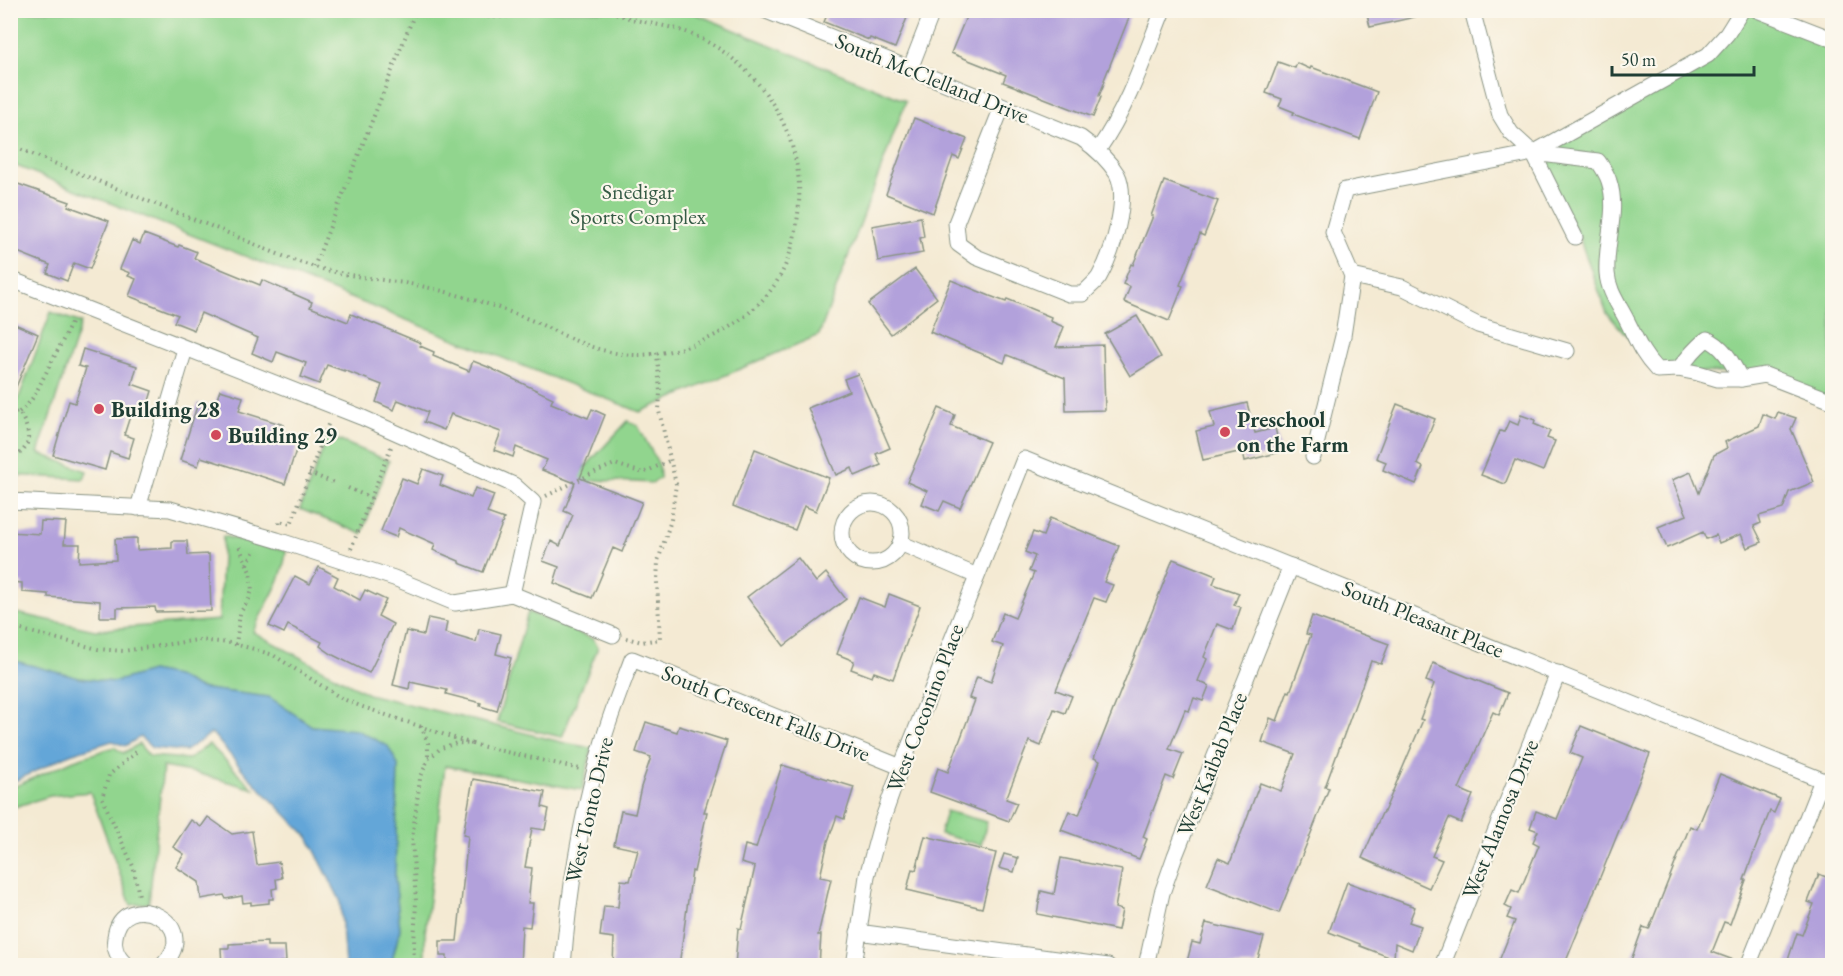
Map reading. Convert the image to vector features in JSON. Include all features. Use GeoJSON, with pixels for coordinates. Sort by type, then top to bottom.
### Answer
{"type":"FeatureCollection","features":[{"type":"Feature","properties":{"kind":"street","name":"South McClelland Drive"},"geometry":{"type":"LineString","coordinates":[[764,10],[1081,138],[1098,150]]}},
{"type":"Feature","properties":{"kind":"street"},"geometry":{"type":"LineString","coordinates":[[910,69],[933,10]]}},
{"type":"Feature","properties":{"kind":"street"},"geometry":{"type":"LineString","coordinates":[[1002,107],[957,223],[958,244],[976,257],[1069,294],[1083,294],[1098,278],[1117,232],[1122,209],[1118,176],[1098,150],[1114,127],[1163,10]]}},
{"type":"Feature","properties":{"kind":"street"},"geometry":{"type":"LineString","coordinates":[[1472,10],[1498,109],[1511,133],[1533,153],[1575,237]]}},
{"type":"Feature","properties":{"kind":"street"},"geometry":{"type":"LineString","coordinates":[[1313,457],[1343,336],[1352,276],[1333,232],[1345,190],[1533,153],[1708,55],[1727,34],[1742,10]]}},
{"type":"Feature","properties":{"kind":"street"},"geometry":{"type":"LineString","coordinates":[[1757,10],[1833,39]]}},
{"type":"Feature","properties":{"kind":"street"},"geometry":{"type":"LineString","coordinates":[[1533,153],[1598,161],[1609,179],[1614,201],[1607,274],[1613,297],[1643,356],[1657,370],[1678,369],[1718,380],[1741,380],[1765,375],[1833,401]]}},
{"type":"Feature","properties":{"kind":"street"},"geometry":{"type":"LineString","coordinates":[[1352,276],[1402,287],[1478,325],[1567,351]]}},
{"type":"Feature","properties":{"kind":"street"},"geometry":{"type":"LineString","coordinates":[[10,279],[335,407],[514,485],[533,502],[512,594]]}},
{"type":"Feature","properties":{"kind":"street"},"geometry":{"type":"LineString","coordinates":[[1678,369],[1694,349],[1707,339],[1719,344],[1731,360],[1741,380]]}},
{"type":"Feature","properties":{"kind":"street"},"geometry":{"type":"LineString","coordinates":[[138,508],[185,349]]}},
{"type":"Feature","properties":{"kind":"street","name":"South Pleasant Place"},"geometry":{"type":"LineString","coordinates":[[1024,459],[1822,780],[1748,966]]}},
{"type":"Feature","properties":{"kind":"street","name":"West Coconino Place"},"geometry":{"type":"LineString","coordinates":[[854,966],[867,876],[882,820],[1024,459]]}},
{"type":"Feature","properties":{"kind":"street"},"geometry":{"type":"LineString","coordinates":[[10,501],[170,509],[346,562],[394,578],[455,603],[512,594],[613,635]]}},
{"type":"Feature","properties":{"kind":"street"},"geometry":{"type":"LineString","coordinates":[[863,504],[883,505],[891,510],[901,525],[900,543],[889,558],[869,563],[859,560],[844,546],[843,525],[854,508],[863,504]]}},
{"type":"Feature","properties":{"kind":"street"},"geometry":{"type":"LineString","coordinates":[[900,543],[977,576]]}},
{"type":"Feature","properties":{"kind":"street","name":"West Kaibab Place"},"geometry":{"type":"LineString","coordinates":[[1146,966],[1162,893],[1175,856],[1291,566]]}},
{"type":"Feature","properties":{"kind":"street","name":"South Crescent Falls Drive"},"geometry":{"type":"LineString","coordinates":[[632,659],[901,767]]}},
{"type":"Feature","properties":{"kind":"street","name":"West Tonto Drive"},"geometry":{"type":"LineString","coordinates":[[563,966],[571,886],[582,822],[603,740],[632,659]]}},
{"type":"Feature","properties":{"kind":"street","name":"West Alamosa Drive"},"geometry":{"type":"LineString","coordinates":[[1442,966],[1558,673]]}},
{"type":"Feature","properties":{"kind":"street"},"geometry":{"type":"LineString","coordinates":[[128,966],[117,954],[114,944],[115,933],[127,916],[142,911],[164,917],[173,933],[173,951],[162,966]]}},
{"type":"Feature","properties":{"kind":"street"},"geometry":{"type":"LineString","coordinates":[[858,932],[1108,966]]}},
{"type":"Feature","properties":{"kind":"path"},"geometry":{"type":"LineString","coordinates":[[314,267],[416,10]]}},
{"type":"Feature","properties":{"kind":"path"},"geometry":{"type":"LineString","coordinates":[[465,10],[490,18],[515,15],[525,10]]}},
{"type":"Feature","properties":{"kind":"path"},"geometry":{"type":"LineString","coordinates":[[10,145],[314,267],[459,295],[506,310],[579,343],[601,350],[632,355],[657,353],[689,346],[735,323],[765,296],[778,279],[790,253],[799,212],[799,178],[789,135],[782,119],[754,77],[708,41],[667,25],[619,16],[610,10]]}},
{"type":"Feature","properties":{"kind":"path"},"geometry":{"type":"LineString","coordinates":[[10,414],[19,412],[30,404],[67,334],[78,306]]}},
{"type":"Feature","properties":{"kind":"path"},"geometry":{"type":"LineString","coordinates":[[613,635],[642,642],[660,639],[658,561],[675,503],[676,484],[659,411],[657,353]]}},
{"type":"Feature","properties":{"kind":"path"},"geometry":{"type":"LineString","coordinates":[[277,540],[279,521],[291,524],[335,407]]}},
{"type":"Feature","properties":{"kind":"path"},"geometry":{"type":"LineString","coordinates":[[10,459],[19,456],[27,445],[29,432],[19,412]]}},
{"type":"Feature","properties":{"kind":"path"},"geometry":{"type":"LineString","coordinates":[[346,562],[397,433]]}},
{"type":"Feature","properties":{"kind":"path"},"geometry":{"type":"LineString","coordinates":[[533,502],[615,464],[643,473],[671,460]]}},
{"type":"Feature","properties":{"kind":"path"},"geometry":{"type":"LineString","coordinates":[[309,473],[334,483]]}},
{"type":"Feature","properties":{"kind":"path"},"geometry":{"type":"LineString","coordinates":[[348,488],[371,498]]}},
{"type":"Feature","properties":{"kind":"path"},"geometry":{"type":"LineString","coordinates":[[226,525],[242,550],[250,572],[252,590],[240,613],[237,645]]}},
{"type":"Feature","properties":{"kind":"path"},"geometry":{"type":"LineString","coordinates":[[10,627],[98,650],[142,649],[177,641],[198,640],[237,645],[273,655],[332,692],[360,706],[472,744],[595,771]]}},
{"type":"Feature","properties":{"kind":"path"},"geometry":{"type":"LineString","coordinates":[[413,966],[416,902],[412,839],[420,779],[428,759],[428,743],[421,726]]}},
{"type":"Feature","properties":{"kind":"path"},"geometry":{"type":"LineString","coordinates":[[428,759],[441,748],[457,743],[472,744]]}},
{"type":"Feature","properties":{"kind":"path"},"geometry":{"type":"LineString","coordinates":[[136,752],[109,775],[102,798],[133,866],[142,911]]}},
{"type":"Feature","properties":{"kind":"green space","name":"Snedigar Sports Complex"},"geometry":{"type":"Polygon","coordinates":[[[10,11],[689,11],[906,101],[819,335],[640,412],[11,164],[10,11]]]}},
{"type":"Feature","properties":{"kind":"green space"},"geometry":{"type":"Polygon","coordinates":[[[1738,11],[1757,11],[1832,39],[1832,402],[1765,375],[1657,370],[1607,313],[1579,237],[1535,149],[1708,55],[1738,11]]]}},
{"type":"Feature","properties":{"kind":"green space"},"geometry":{"type":"Polygon","coordinates":[[[51,312],[81,323],[38,453],[87,471],[84,479],[11,475],[10,397],[18,400],[51,312]]]}},
{"type":"Feature","properties":{"kind":"green space"},"geometry":{"type":"Polygon","coordinates":[[[628,421],[638,426],[659,465],[660,478],[653,483],[593,480],[588,487],[572,481],[628,421]]]}},
{"type":"Feature","properties":{"kind":"green space"},"geometry":{"type":"Polygon","coordinates":[[[328,436],[389,461],[362,534],[300,509],[328,436]]]}},
{"type":"Feature","properties":{"kind":"green space"},"geometry":{"type":"Polygon","coordinates":[[[223,536],[286,551],[281,574],[253,632],[368,694],[592,748],[582,790],[445,766],[425,933],[425,965],[391,965],[400,929],[395,878],[398,765],[340,730],[312,726],[269,697],[199,688],[176,676],[151,671],[114,682],[79,678],[11,660],[11,612],[95,630],[219,620],[223,536]]]}},
{"type":"Feature","properties":{"kind":"green space"},"geometry":{"type":"Polygon","coordinates":[[[528,612],[593,639],[598,647],[562,737],[497,722],[528,612]]]}},
{"type":"Feature","properties":{"kind":"green space"},"geometry":{"type":"Polygon","coordinates":[[[139,744],[149,756],[189,759],[209,744],[254,789],[196,773],[163,767],[149,903],[131,905],[90,792],[50,796],[11,808],[11,788],[74,760],[114,747],[123,753],[139,744]]]}},
{"type":"Feature","properties":{"kind":"green space"},"geometry":{"type":"Polygon","coordinates":[[[946,811],[987,822],[981,845],[940,834],[946,811]]]}},
{"type":"Feature","properties":{"kind":"water"},"geometry":{"type":"Polygon","coordinates":[[[11,660],[79,678],[114,682],[151,671],[176,676],[199,688],[269,697],[312,726],[357,730],[388,746],[398,765],[395,878],[400,929],[391,965],[345,965],[340,900],[308,837],[247,775],[212,733],[185,751],[152,748],[140,737],[125,746],[112,741],[70,754],[11,783],[11,660]]]}},
{"type":"Feature","properties":{"kind":"building"},"geometry":{"type":"Polygon","coordinates":[[[829,10],[910,10],[895,48],[824,22],[829,10]]]}},
{"type":"Feature","properties":{"kind":"building"},"geometry":{"type":"Polygon","coordinates":[[[969,10],[1132,10],[1104,80],[1099,96],[1101,97],[1093,117],[1003,82],[1006,75],[951,53],[969,10]]]}},
{"type":"Feature","properties":{"kind":"building"},"geometry":{"type":"Polygon","coordinates":[[[1366,10],[1414,10],[1415,17],[1370,27],[1366,10]]]}},
{"type":"Feature","properties":{"kind":"building"},"geometry":{"type":"Polygon","coordinates":[[[1278,62],[1295,68],[1297,63],[1310,69],[1311,67],[1377,92],[1360,139],[1293,114],[1294,112],[1279,106],[1282,99],[1266,93],[1278,62]]]}},
{"type":"Feature","properties":{"kind":"building"},"geometry":{"type":"Polygon","coordinates":[[[914,118],[967,139],[959,159],[953,156],[933,213],[886,194],[914,118]]]}},
{"type":"Feature","properties":{"kind":"building"},"geometry":{"type":"Polygon","coordinates":[[[1164,181],[1218,201],[1204,236],[1200,234],[1169,321],[1124,302],[1130,287],[1123,284],[1153,216],[1151,216],[1164,181]]]}},
{"type":"Feature","properties":{"kind":"building"},"geometry":{"type":"Polygon","coordinates":[[[18,184],[70,202],[68,206],[109,221],[90,269],[74,263],[67,281],[47,273],[50,265],[10,249],[10,191],[14,192],[18,184]]]}},
{"type":"Feature","properties":{"kind":"building"},"geometry":{"type":"Polygon","coordinates":[[[921,217],[924,237],[920,238],[923,253],[878,261],[872,226],[921,217]]]}},
{"type":"Feature","properties":{"kind":"building"},"geometry":{"type":"Polygon","coordinates":[[[144,234],[197,252],[194,258],[260,285],[262,280],[312,302],[310,307],[348,322],[351,314],[421,343],[420,346],[434,352],[433,356],[469,371],[473,361],[488,367],[553,398],[551,403],[588,418],[592,409],[605,415],[580,478],[642,502],[622,552],[613,548],[592,598],[554,583],[559,567],[543,561],[551,541],[560,546],[573,515],[564,511],[575,483],[542,470],[547,460],[516,447],[513,457],[494,450],[501,432],[451,414],[444,430],[424,422],[428,412],[398,400],[394,410],[376,402],[382,385],[344,370],[327,365],[319,384],[301,377],[306,363],[277,352],[273,362],[252,353],[258,338],[201,313],[194,330],[174,322],[178,315],[129,296],[136,279],[128,276],[130,273],[120,269],[132,240],[140,244],[144,234]]]}},
{"type":"Feature","properties":{"kind":"building"},"geometry":{"type":"Polygon","coordinates":[[[915,269],[937,298],[891,334],[868,304],[915,269]]]}},
{"type":"Feature","properties":{"kind":"building"},"geometry":{"type":"Polygon","coordinates":[[[951,280],[1051,317],[1050,321],[1064,327],[1056,347],[1103,345],[1105,410],[1066,411],[1065,378],[1007,355],[1004,363],[930,332],[951,280]]]}},
{"type":"Feature","properties":{"kind":"building"},"geometry":{"type":"Polygon","coordinates":[[[1137,316],[1161,357],[1130,376],[1105,334],[1137,316]]]}},
{"type":"Feature","properties":{"kind":"building"},"geometry":{"type":"Polygon","coordinates":[[[10,322],[38,334],[11,399],[10,399],[10,322]]]}},
{"type":"Feature","properties":{"kind":"building","name":"Building 28"},"geometry":{"type":"Polygon","coordinates":[[[83,349],[137,366],[132,384],[152,391],[146,411],[133,407],[124,435],[134,438],[128,458],[110,452],[105,470],[53,455],[69,401],[75,403],[86,368],[78,366],[83,349]]]}},
{"type":"Feature","properties":{"kind":"building"},"geometry":{"type":"Polygon","coordinates":[[[858,374],[890,448],[876,454],[881,465],[855,476],[852,468],[836,475],[808,408],[849,391],[844,379],[858,374]]]}},
{"type":"Feature","properties":{"kind":"building","name":"Building 29"},"geometry":{"type":"Polygon","coordinates":[[[220,390],[243,397],[239,411],[284,425],[282,432],[300,438],[285,484],[201,457],[198,466],[180,460],[198,403],[214,408],[220,390]]]}},
{"type":"Feature","properties":{"kind":"building","name":"Preschool on the Farm"},"geometry":{"type":"Polygon","coordinates":[[[1247,403],[1255,433],[1275,428],[1281,452],[1245,461],[1243,451],[1203,460],[1196,431],[1214,427],[1210,412],[1247,403]]]}},
{"type":"Feature","properties":{"kind":"building"},"geometry":{"type":"Polygon","coordinates":[[[1397,404],[1435,419],[1417,464],[1423,467],[1416,484],[1383,470],[1386,462],[1376,458],[1397,404]]]}},
{"type":"Feature","properties":{"kind":"building"},"geometry":{"type":"Polygon","coordinates":[[[939,408],[955,415],[951,426],[989,442],[960,508],[944,501],[939,511],[922,504],[927,491],[907,482],[939,408]]]}},
{"type":"Feature","properties":{"kind":"building"},"geometry":{"type":"Polygon","coordinates":[[[1778,412],[1796,418],[1791,429],[1814,482],[1789,492],[1783,509],[1759,516],[1761,523],[1754,526],[1762,542],[1747,548],[1741,534],[1719,543],[1716,535],[1706,539],[1703,532],[1667,548],[1658,527],[1687,515],[1672,480],[1691,472],[1699,493],[1714,455],[1727,448],[1725,442],[1759,426],[1763,414],[1775,419],[1778,412]]]}},
{"type":"Feature","properties":{"kind":"building"},"geometry":{"type":"Polygon","coordinates":[[[1521,415],[1535,420],[1534,424],[1550,431],[1547,438],[1555,441],[1543,471],[1515,460],[1505,484],[1481,475],[1500,431],[1504,432],[1509,421],[1518,425],[1521,415]]]}},
{"type":"Feature","properties":{"kind":"building"},"geometry":{"type":"Polygon","coordinates":[[[755,449],[829,478],[816,511],[804,506],[795,530],[733,506],[755,449]]]}},
{"type":"Feature","properties":{"kind":"building"},"geometry":{"type":"Polygon","coordinates":[[[423,469],[443,476],[440,485],[471,498],[475,488],[494,495],[487,513],[504,519],[483,572],[433,550],[435,544],[399,528],[396,537],[381,531],[402,478],[417,484],[423,469]]]}},
{"type":"Feature","properties":{"kind":"building"},"geometry":{"type":"Polygon","coordinates":[[[1050,518],[1119,546],[1104,582],[1113,585],[1106,602],[1094,598],[1056,690],[1072,696],[1065,713],[1054,709],[1041,746],[1029,741],[1006,799],[1017,803],[1009,821],[930,792],[938,768],[948,772],[975,700],[969,698],[977,677],[991,682],[1003,646],[992,642],[1003,613],[1015,618],[1034,573],[1029,571],[1035,556],[1025,552],[1033,532],[1043,536],[1050,518]]]}},
{"type":"Feature","properties":{"kind":"building"},"geometry":{"type":"Polygon","coordinates":[[[41,521],[66,522],[64,544],[80,544],[79,562],[116,560],[115,539],[137,538],[137,550],[172,548],[172,541],[187,541],[188,555],[209,554],[211,611],[156,612],[155,607],[117,608],[117,617],[100,617],[100,601],[48,597],[48,594],[22,592],[22,583],[10,582],[10,532],[40,534],[41,521]]]}},
{"type":"Feature","properties":{"kind":"building"},"geometry":{"type":"Polygon","coordinates":[[[798,558],[816,582],[826,573],[846,599],[784,646],[747,597],[798,558]]]}},
{"type":"Feature","properties":{"kind":"building"},"geometry":{"type":"Polygon","coordinates":[[[1173,559],[1216,576],[1213,584],[1239,593],[1234,605],[1241,607],[1233,630],[1217,624],[1204,657],[1207,659],[1198,681],[1209,686],[1203,701],[1194,698],[1189,711],[1185,710],[1169,749],[1183,754],[1173,779],[1166,776],[1143,837],[1147,839],[1139,859],[1061,830],[1069,811],[1079,815],[1100,761],[1094,758],[1173,559]]]}},
{"type":"Feature","properties":{"kind":"building"},"geometry":{"type":"Polygon","coordinates":[[[319,567],[338,577],[334,586],[360,600],[365,590],[386,600],[378,616],[393,624],[369,673],[333,655],[320,646],[322,642],[288,625],[284,633],[269,626],[295,576],[310,584],[319,567]]]}},
{"type":"Feature","properties":{"kind":"building"},"geometry":{"type":"Polygon","coordinates":[[[889,594],[920,606],[893,679],[874,672],[872,677],[851,669],[854,661],[837,654],[859,597],[885,607],[889,594]]]}},
{"type":"Feature","properties":{"kind":"building"},"geometry":{"type":"Polygon","coordinates":[[[1312,616],[1389,644],[1381,664],[1371,661],[1325,787],[1329,788],[1279,913],[1207,885],[1218,858],[1230,863],[1260,783],[1281,791],[1295,754],[1262,742],[1270,718],[1277,721],[1288,691],[1290,692],[1311,635],[1306,634],[1312,616]]]}},
{"type":"Feature","properties":{"kind":"building"},"geometry":{"type":"Polygon","coordinates":[[[428,618],[447,622],[445,633],[476,642],[479,629],[501,634],[496,654],[511,658],[497,711],[480,706],[481,703],[446,694],[447,690],[410,682],[409,689],[393,685],[406,631],[424,635],[428,618]]]}},
{"type":"Feature","properties":{"kind":"building"},"geometry":{"type":"Polygon","coordinates":[[[1433,663],[1508,693],[1499,715],[1493,712],[1459,789],[1473,795],[1461,823],[1449,818],[1432,856],[1442,860],[1429,888],[1362,858],[1423,720],[1420,719],[1434,684],[1426,681],[1433,663]]]}},
{"type":"Feature","properties":{"kind":"building"},"geometry":{"type":"Polygon","coordinates":[[[646,722],[677,732],[679,726],[727,741],[704,812],[707,812],[694,872],[692,871],[679,966],[613,966],[614,938],[600,936],[604,906],[618,907],[621,880],[630,881],[638,850],[614,845],[621,811],[635,814],[651,757],[636,752],[646,722]]]}},
{"type":"Feature","properties":{"kind":"building"},"geometry":{"type":"Polygon","coordinates":[[[1581,726],[1650,754],[1564,966],[1497,966],[1515,921],[1507,918],[1511,909],[1505,906],[1512,890],[1519,893],[1539,845],[1533,842],[1538,831],[1530,828],[1536,811],[1557,819],[1582,758],[1570,753],[1581,726]]]}},
{"type":"Feature","properties":{"kind":"building"},"geometry":{"type":"Polygon","coordinates":[[[782,765],[854,787],[844,819],[837,816],[828,841],[820,877],[831,879],[818,935],[821,935],[819,966],[735,966],[738,928],[741,929],[755,867],[741,863],[745,845],[756,848],[782,765]]]}},
{"type":"Feature","properties":{"kind":"building"},"geometry":{"type":"Polygon","coordinates":[[[1720,774],[1780,799],[1774,813],[1770,811],[1730,924],[1724,922],[1712,952],[1739,962],[1738,966],[1629,966],[1643,927],[1649,929],[1690,826],[1697,829],[1720,774]]]}},
{"type":"Feature","properties":{"kind":"building"},"geometry":{"type":"Polygon","coordinates":[[[473,779],[545,792],[542,807],[549,809],[545,830],[532,828],[525,867],[532,868],[528,903],[533,903],[530,927],[522,926],[520,966],[447,966],[447,956],[440,956],[440,941],[457,941],[468,836],[463,835],[473,779]]]}},
{"type":"Feature","properties":{"kind":"building"},"geometry":{"type":"Polygon","coordinates":[[[208,817],[232,834],[252,831],[257,865],[279,862],[282,878],[276,879],[277,888],[272,889],[273,899],[269,899],[269,903],[251,905],[251,902],[243,903],[242,896],[226,899],[224,895],[201,899],[199,882],[176,867],[184,854],[173,847],[191,820],[201,827],[208,817]]]}},
{"type":"Feature","properties":{"kind":"building"},"geometry":{"type":"Polygon","coordinates":[[[925,836],[996,853],[982,908],[907,890],[912,869],[916,870],[925,836]]]}},
{"type":"Feature","properties":{"kind":"building"},"geometry":{"type":"Polygon","coordinates":[[[1004,854],[1018,858],[1014,872],[999,868],[1004,854]]]}},
{"type":"Feature","properties":{"kind":"building"},"geometry":{"type":"Polygon","coordinates":[[[1061,858],[1122,870],[1115,908],[1122,910],[1118,930],[1037,914],[1041,891],[1054,894],[1061,858]]]}},
{"type":"Feature","properties":{"kind":"building"},"geometry":{"type":"Polygon","coordinates":[[[1819,874],[1833,880],[1833,966],[1786,966],[1797,933],[1802,935],[1814,904],[1808,902],[1819,874]]]}},
{"type":"Feature","properties":{"kind":"building"},"geometry":{"type":"Polygon","coordinates":[[[1347,882],[1415,907],[1409,922],[1421,926],[1412,950],[1395,943],[1394,959],[1329,932],[1347,882]]]}},
{"type":"Feature","properties":{"kind":"building"},"geometry":{"type":"Polygon","coordinates":[[[1206,923],[1264,937],[1256,966],[1186,966],[1192,942],[1200,944],[1206,923]]]}},
{"type":"Feature","properties":{"kind":"building"},"geometry":{"type":"Polygon","coordinates":[[[267,942],[267,946],[285,946],[286,962],[280,962],[280,966],[222,966],[221,948],[229,948],[229,944],[267,942]]]}},
{"type":"Feature","properties":{"kind":"place","name":"Building 28"},"geometry":{"type":"Point","coordinates":[99,409]}},
{"type":"Feature","properties":{"kind":"place","name":"Preschool on the Farm"},"geometry":{"type":"Point","coordinates":[1225,432]}},
{"type":"Feature","properties":{"kind":"place","name":"Building 29"},"geometry":{"type":"Point","coordinates":[216,435]}}]}
